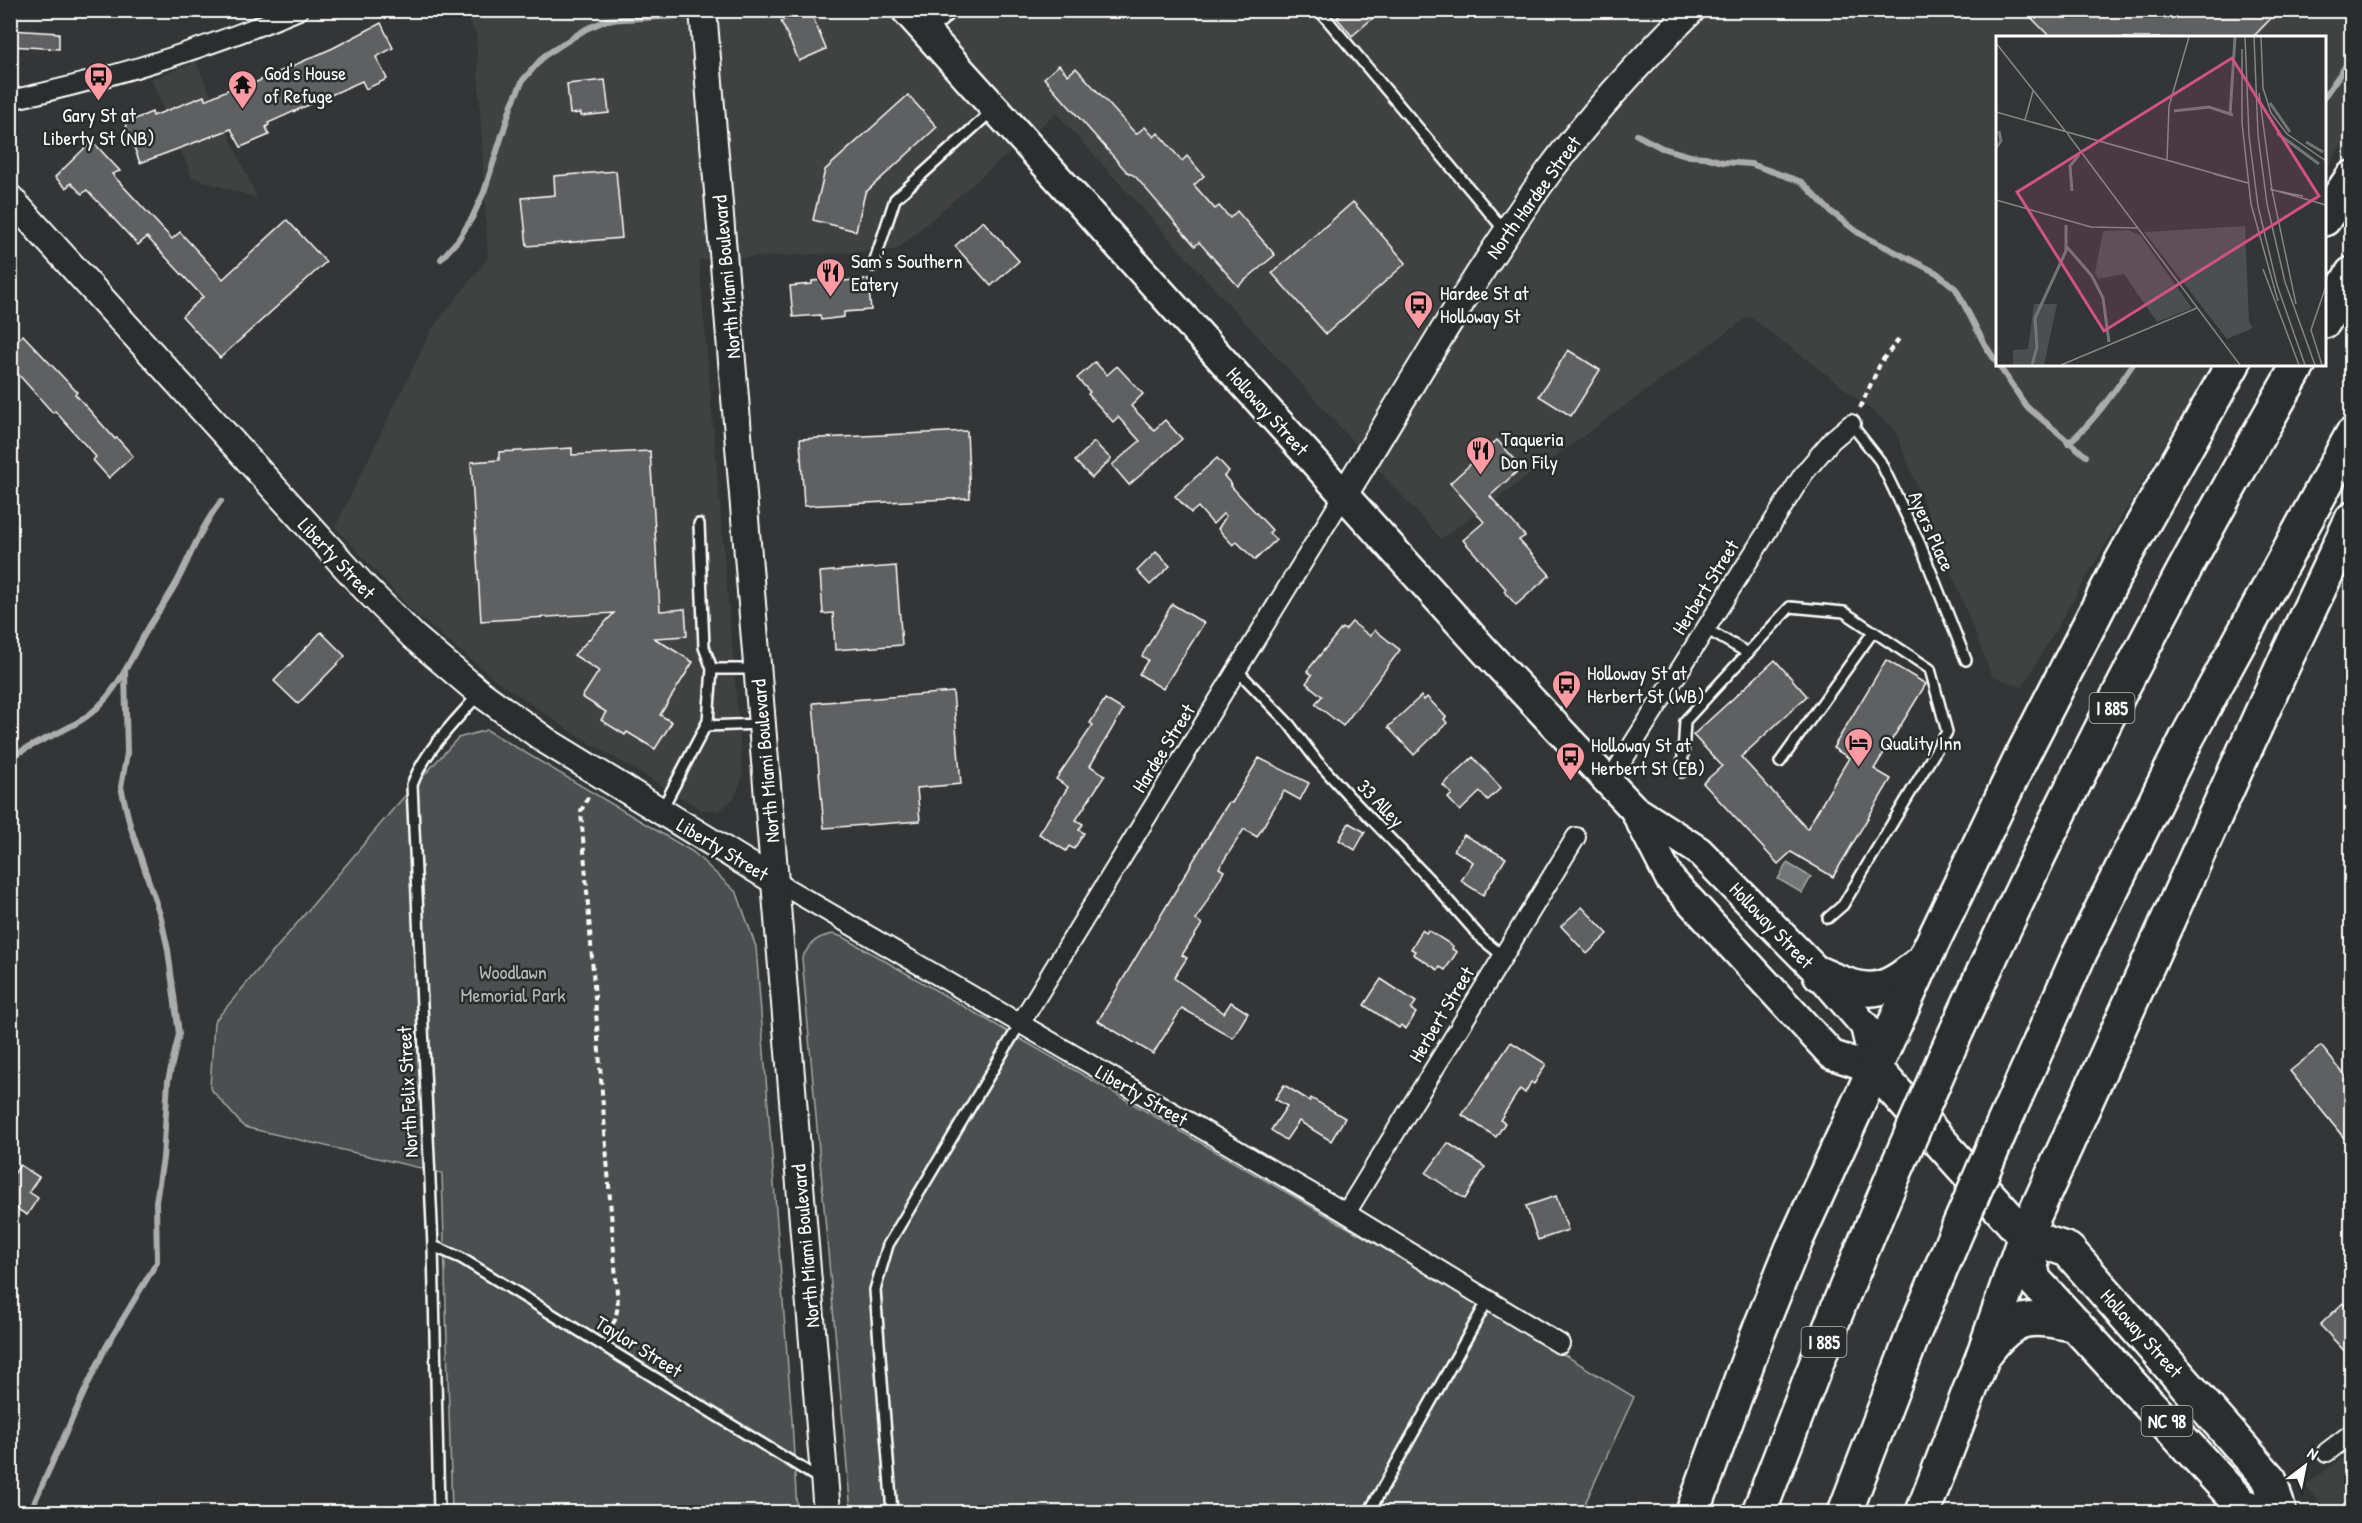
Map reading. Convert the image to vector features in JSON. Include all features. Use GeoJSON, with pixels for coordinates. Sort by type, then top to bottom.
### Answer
{"type":"FeatureCollection","features":[{"type":"Feature","properties":{"kind":"highway"},"geometry":{"type":"LineString","coordinates":[[2326,217],[2352,177]]}},
{"type":"Feature","properties":{"kind":"highway"},"geometry":{"type":"LineString","coordinates":[[2326,319],[2352,274]]}},
{"type":"Feature","properties":{"kind":"highway"},"geometry":{"type":"LineString","coordinates":[[1693,1512],[1724,1424],[1792,1249],[1924,960],[2022,756],[2122,561],[2232,366]]}},
{"type":"Feature","properties":{"kind":"highway","name":"I 885"},"geometry":{"type":"LineString","coordinates":[[1759,1512],[1841,1300],[2006,920],[2115,701],[2203,536],[2298,366]]}},
{"type":"Feature","properties":{"kind":"highway"},"geometry":{"type":"LineString","coordinates":[[1845,1512],[1915,1330],[2079,955],[2187,738],[2352,435]]}},
{"type":"Feature","properties":{"kind":"highway"},"geometry":{"type":"LineString","coordinates":[[1923,1512],[1983,1356],[2025,1236],[2281,669],[2352,519]]}},
{"type":"Feature","properties":{"kind":"highway"},"geometry":{"type":"LineString","coordinates":[[1820,974],[1849,986],[1872,990],[1900,980],[1924,960]]}},
{"type":"Feature","properties":{"kind":"highway","name":"Holloway Street"},"geometry":{"type":"LineString","coordinates":[[1875,1069],[2025,1236],[2068,1250],[2270,1480],[2279,1512]]}},
{"type":"Feature","properties":{"kind":"highway","name":"Holloway Street"},"geometry":{"type":"LineString","coordinates":[[2025,1236],[2034,1280],[2242,1505],[2262,1512]]}},
{"type":"Feature","properties":{"kind":"highway"},"geometry":{"type":"LineString","coordinates":[[1983,1356],[1997,1337],[2014,1323],[2035,1319],[2076,1325]]}},
{"type":"Feature","properties":{"kind":"highway"},"geometry":{"type":"LineString","coordinates":[[1679,1512],[1724,1424]]}},
{"type":"Feature","properties":{"kind":"main road","name":"Holloway Street"},"geometry":{"type":"LineString","coordinates":[[906,10],[1485,651],[1634,809],[1699,851],[1820,974],[1865,1026],[1875,1069]]}},
{"type":"Feature","properties":{"kind":"main road","name":"Holloway Street"},"geometry":{"type":"LineString","coordinates":[[1634,809],[1670,879],[1832,1055],[1875,1069]]}},
{"type":"Feature","properties":{"kind":"street"},"geometry":{"type":"LineString","coordinates":[[10,100],[74,87],[169,60],[299,10]]}},
{"type":"Feature","properties":{"kind":"street","name":"North Miami Boulevard"},"geometry":{"type":"LineString","coordinates":[[703,10],[827,1512]]}},
{"type":"Feature","properties":{"kind":"street","name":"North Hardee Street"},"geometry":{"type":"LineString","coordinates":[[1344,495],[1506,232],[1548,172],[1631,72],[1692,10]]}},
{"type":"Feature","properties":{"kind":"street","name":"Liberty Street"},"geometry":{"type":"LineString","coordinates":[[10,198],[364,588],[414,637],[480,693],[548,742],[660,812],[1346,1213],[1560,1344]]}},
{"type":"Feature","properties":{"kind":"street","name":"Herbert Street"},"geometry":{"type":"LineString","coordinates":[[1609,782],[1804,472],[1832,440],[1851,424]]}},
{"type":"Feature","properties":{"kind":"street","name":"Hardee Street"},"geometry":{"type":"LineString","coordinates":[[1020,1024],[1344,495]]}},
{"type":"Feature","properties":{"kind":"street","name":"Herbert Street"},"geometry":{"type":"LineString","coordinates":[[1346,1213],[1576,837]]}},
{"type":"Feature","properties":{"kind":"street"},"geometry":{"type":"LineString","coordinates":[[2327,1452],[2352,1433]]}},
{"type":"Feature","properties":{"kind":"lane"},"geometry":{"type":"LineString","coordinates":[[927,34],[955,10]]}},
{"type":"Feature","properties":{"kind":"lane"},"geometry":{"type":"LineString","coordinates":[[1319,10],[1506,232]]}},
{"type":"Feature","properties":{"kind":"lane"},"geometry":{"type":"LineString","coordinates":[[873,266],[895,200],[995,109]]}},
{"type":"Feature","properties":{"kind":"lane","name":"Ayers Place"},"geometry":{"type":"LineString","coordinates":[[1851,424],[1880,461],[1920,544],[1966,660]]}},
{"type":"Feature","properties":{"kind":"lane"},"geometry":{"type":"LineString","coordinates":[[660,812],[708,721],[712,669],[704,647],[699,524]]}},
{"type":"Feature","properties":{"kind":"lane"},"geometry":{"type":"LineString","coordinates":[[1682,772],[1685,721],[1790,607],[1844,612],[1930,669],[1947,732],[1843,905],[1828,918]]}},
{"type":"Feature","properties":{"kind":"lane"},"geometry":{"type":"LineString","coordinates":[[1706,629],[1748,653]]}},
{"type":"Feature","properties":{"kind":"lane"},"geometry":{"type":"LineString","coordinates":[[1780,762],[1873,632]]}},
{"type":"Feature","properties":{"kind":"lane"},"geometry":{"type":"LineString","coordinates":[[712,669],[758,669]]}},
{"type":"Feature","properties":{"kind":"lane","name":"33 Alley"},"geometry":{"type":"LineString","coordinates":[[1237,670],[1290,724],[1317,761],[1347,794],[1430,880],[1476,932],[1503,956]]}},
{"type":"Feature","properties":{"kind":"lane","name":"North Felix Street"},"geometry":{"type":"LineString","coordinates":[[439,1512],[433,1246],[412,785],[427,754],[480,693]]}},
{"type":"Feature","properties":{"kind":"lane"},"geometry":{"type":"LineString","coordinates":[[706,726],[762,724]]}},
{"type":"Feature","properties":{"kind":"lane"},"geometry":{"type":"LineString","coordinates":[[892,1512],[875,1290],[877,1281],[888,1245],[1020,1024]]}},
{"type":"Feature","properties":{"kind":"lane","name":"Taylor Street"},"geometry":{"type":"LineString","coordinates":[[433,1246],[461,1258],[824,1482]]}},
{"type":"Feature","properties":{"kind":"lane"},"geometry":{"type":"LineString","coordinates":[[1369,1512],[1488,1300]]}},
{"type":"Feature","properties":{"kind":"path"},"geometry":{"type":"LineString","coordinates":[[1851,424],[1881,362],[1899,339]]}},
{"type":"Feature","properties":{"kind":"path"},"geometry":{"type":"LineString","coordinates":[[588,797],[581,811],[618,1306],[615,1320],[601,1344]]}},
{"type":"Feature","properties":{"kind":"shaded area"},"geometry":{"type":"Polygon","coordinates":[[[462,11],[2351,11],[2351,128],[2326,171],[2326,36],[1996,36],[1996,366],[2210,366],[2022,687],[1992,676],[1895,430],[1749,316],[1441,539],[1056,113],[896,250],[699,260],[743,776],[734,798],[719,811],[702,810],[572,732],[494,679],[413,612],[335,527],[432,329],[488,258],[476,33],[462,11]]]}},
{"type":"Feature","properties":{"kind":"shaded area"},"geometry":{"type":"Polygon","coordinates":[[[196,62],[257,198],[192,177],[151,79],[196,62]]]}},
{"type":"Feature","properties":{"kind":"shaded area"},"geometry":{"type":"Polygon","coordinates":[[[1787,863],[1811,877],[1802,893],[1778,879],[1787,863]]]}},
{"type":"Feature","properties":{"kind":"shaded area"},"geometry":{"type":"Polygon","coordinates":[[[2351,1451],[2351,1512],[2330,1512],[2305,1486],[2351,1451]]]}},
{"type":"Feature","properties":{"kind":"green space","name":"Woodlawn Memorial Park"},"geometry":{"type":"Polygon","coordinates":[[[487,730],[693,852],[737,893],[756,947],[797,1512],[452,1512],[442,1173],[244,1127],[210,1088],[214,1022],[394,808],[458,738],[487,730]]]}},
{"type":"Feature","properties":{"kind":"green space"},"geometry":{"type":"Polygon","coordinates":[[[834,934],[845,938],[1489,1309],[1634,1397],[1581,1512],[851,1512],[802,958],[815,941],[823,936],[834,934]]]}},
{"type":"Feature","properties":{"kind":"building"},"geometry":{"type":"Polygon","coordinates":[[[810,10],[826,49],[799,61],[781,21],[810,10]]]}},
{"type":"Feature","properties":{"kind":"building"},"geometry":{"type":"Polygon","coordinates":[[[1345,10],[1382,10],[1352,36],[1337,18],[1345,10]]]}},
{"type":"Feature","properties":{"kind":"building"},"geometry":{"type":"Polygon","coordinates":[[[2024,10],[2279,10],[2254,36],[2049,36],[2024,10]]]}},
{"type":"Feature","properties":{"kind":"building"},"geometry":{"type":"Polygon","coordinates":[[[381,23],[393,48],[376,57],[387,79],[366,89],[362,81],[268,123],[266,127],[269,135],[241,147],[231,129],[140,163],[125,123],[152,112],[153,116],[204,96],[205,100],[250,80],[252,84],[333,48],[381,23]]]}},
{"type":"Feature","properties":{"kind":"building"},"geometry":{"type":"Polygon","coordinates":[[[10,30],[59,33],[59,49],[10,46],[10,30]]]}},
{"type":"Feature","properties":{"kind":"building"},"geometry":{"type":"Polygon","coordinates":[[[1059,65],[1068,75],[1076,68],[1136,134],[1145,127],[1154,137],[1158,133],[1182,161],[1187,156],[1204,176],[1194,185],[1215,209],[1219,206],[1230,218],[1237,211],[1275,255],[1238,286],[1199,242],[1195,246],[1135,176],[1127,172],[1044,78],[1059,65]]]}},
{"type":"Feature","properties":{"kind":"building"},"geometry":{"type":"Polygon","coordinates":[[[605,80],[609,113],[581,116],[581,113],[570,114],[567,84],[605,80]]]}},
{"type":"Feature","properties":{"kind":"building"},"geometry":{"type":"Polygon","coordinates":[[[908,95],[937,127],[865,193],[856,231],[813,220],[825,170],[908,95]]]}},
{"type":"Feature","properties":{"kind":"building"},"geometry":{"type":"Polygon","coordinates":[[[92,141],[120,171],[112,174],[172,239],[180,232],[223,279],[287,220],[326,262],[220,358],[182,316],[203,297],[147,237],[138,245],[87,190],[82,194],[71,183],[66,188],[55,177],[92,141]]]}},
{"type":"Feature","properties":{"kind":"building"},"geometry":{"type":"Polygon","coordinates":[[[616,171],[622,238],[527,246],[522,198],[555,195],[554,176],[616,171]]]}},
{"type":"Feature","properties":{"kind":"building"},"geometry":{"type":"Polygon","coordinates":[[[1353,202],[1406,263],[1326,334],[1272,273],[1353,202]]]}},
{"type":"Feature","properties":{"kind":"building"},"geometry":{"type":"Polygon","coordinates":[[[983,221],[1019,261],[991,286],[955,246],[983,221]]]}},
{"type":"Feature","properties":{"kind":"building","name":"Sam's Southern Eatery"},"geometry":{"type":"Polygon","coordinates":[[[843,278],[843,281],[868,279],[871,310],[844,312],[844,317],[821,320],[820,315],[793,317],[790,286],[843,278]]]}},
{"type":"Feature","properties":{"kind":"building"},"geometry":{"type":"Polygon","coordinates":[[[23,335],[77,392],[75,394],[115,439],[117,438],[133,456],[109,478],[93,460],[96,457],[18,374],[10,380],[10,346],[23,335]]]}},
{"type":"Feature","properties":{"kind":"building"},"geometry":{"type":"Polygon","coordinates":[[[1568,350],[1600,370],[1571,416],[1539,396],[1568,350]]]}},
{"type":"Feature","properties":{"kind":"building"},"geometry":{"type":"Polygon","coordinates":[[[1095,362],[1107,375],[1117,366],[1143,394],[1131,406],[1154,430],[1165,420],[1182,439],[1129,485],[1112,465],[1140,441],[1118,417],[1113,422],[1077,378],[1095,362]]]}},
{"type":"Feature","properties":{"kind":"building"},"geometry":{"type":"Polygon","coordinates":[[[967,431],[970,498],[804,506],[800,439],[967,431]]]}},
{"type":"Feature","properties":{"kind":"building"},"geometry":{"type":"Polygon","coordinates":[[[1497,440],[1522,467],[1490,496],[1525,536],[1519,540],[1550,575],[1516,605],[1504,591],[1506,589],[1463,540],[1484,522],[1450,483],[1497,440]]]}},
{"type":"Feature","properties":{"kind":"building"},"geometry":{"type":"Polygon","coordinates":[[[1094,442],[1111,459],[1092,478],[1075,461],[1094,442]]]}},
{"type":"Feature","properties":{"kind":"building"},"geometry":{"type":"Polygon","coordinates":[[[572,448],[572,455],[650,451],[660,611],[685,609],[687,636],[654,638],[693,662],[660,715],[672,722],[655,749],[627,732],[625,735],[601,720],[606,712],[582,697],[599,671],[574,655],[614,613],[481,621],[471,462],[499,460],[499,452],[572,448]]]}},
{"type":"Feature","properties":{"kind":"building"},"geometry":{"type":"Polygon","coordinates":[[[1217,458],[1229,471],[1224,476],[1231,486],[1272,530],[1269,533],[1276,540],[1255,560],[1237,542],[1233,545],[1218,529],[1226,516],[1223,514],[1213,524],[1198,507],[1191,513],[1175,496],[1217,458]]]}},
{"type":"Feature","properties":{"kind":"building"},"geometry":{"type":"Polygon","coordinates":[[[1156,552],[1170,566],[1150,585],[1137,571],[1156,552]]]}},
{"type":"Feature","properties":{"kind":"building"},"geometry":{"type":"Polygon","coordinates":[[[896,566],[902,645],[835,650],[833,613],[823,614],[820,572],[896,566]]]}},
{"type":"Feature","properties":{"kind":"building"},"geometry":{"type":"Polygon","coordinates":[[[1172,604],[1204,623],[1163,689],[1139,674],[1148,660],[1142,656],[1172,604]]]}},
{"type":"Feature","properties":{"kind":"building"},"geometry":{"type":"Polygon","coordinates":[[[1352,622],[1370,636],[1375,630],[1400,650],[1343,726],[1315,704],[1322,696],[1306,683],[1312,675],[1307,671],[1342,628],[1345,630],[1352,622]]]}},
{"type":"Feature","properties":{"kind":"building"},"geometry":{"type":"Polygon","coordinates":[[[321,632],[345,656],[298,704],[274,681],[321,632]]]}},
{"type":"Feature","properties":{"kind":"building","name":"Quality Inn"},"geometry":{"type":"Polygon","coordinates":[[[1775,660],[1807,696],[1741,757],[1807,829],[1849,758],[1833,748],[1886,660],[1926,684],[1874,769],[1891,779],[1833,877],[1791,852],[1778,864],[1703,783],[1722,766],[1693,735],[1775,660]]]}},
{"type":"Feature","properties":{"kind":"building"},"geometry":{"type":"Polygon","coordinates":[[[953,692],[961,784],[917,788],[920,821],[824,828],[813,703],[953,692]]]}},
{"type":"Feature","properties":{"kind":"building"},"geometry":{"type":"Polygon","coordinates":[[[1421,696],[1424,700],[1427,697],[1446,717],[1444,719],[1447,723],[1414,755],[1388,727],[1421,696]]]}},
{"type":"Feature","properties":{"kind":"building"},"geometry":{"type":"Polygon","coordinates":[[[1105,699],[1123,710],[1090,766],[1105,775],[1076,820],[1083,824],[1079,830],[1084,833],[1074,849],[1069,846],[1066,851],[1039,834],[1068,787],[1056,779],[1093,725],[1090,723],[1105,699]]]}},
{"type":"Feature","properties":{"kind":"building"},"geometry":{"type":"Polygon","coordinates":[[[1473,757],[1501,788],[1488,800],[1480,792],[1460,811],[1448,798],[1452,794],[1443,785],[1473,757]]]}},
{"type":"Feature","properties":{"kind":"building"},"geometry":{"type":"Polygon","coordinates":[[[1259,758],[1309,783],[1300,800],[1284,791],[1257,837],[1244,829],[1219,868],[1224,871],[1196,920],[1202,924],[1182,955],[1187,958],[1174,978],[1224,1013],[1231,1002],[1248,1013],[1233,1038],[1182,1008],[1153,1054],[1098,1021],[1217,821],[1229,802],[1232,803],[1259,758]]]}},
{"type":"Feature","properties":{"kind":"building"},"geometry":{"type":"Polygon","coordinates":[[[1349,823],[1365,832],[1355,850],[1339,840],[1349,823]]]}},
{"type":"Feature","properties":{"kind":"building"},"geometry":{"type":"Polygon","coordinates":[[[1464,835],[1506,858],[1483,895],[1461,881],[1473,862],[1454,850],[1464,835]]]}},
{"type":"Feature","properties":{"kind":"building"},"geometry":{"type":"Polygon","coordinates":[[[1582,907],[1608,934],[1587,954],[1561,926],[1582,907]]]}},
{"type":"Feature","properties":{"kind":"building"},"geometry":{"type":"Polygon","coordinates":[[[1422,930],[1426,933],[1428,930],[1453,946],[1452,949],[1457,952],[1445,970],[1440,967],[1438,970],[1413,954],[1415,951],[1411,949],[1422,930]]]}},
{"type":"Feature","properties":{"kind":"building"},"geometry":{"type":"Polygon","coordinates":[[[1381,979],[1416,1002],[1411,1009],[1416,1013],[1406,1029],[1401,1025],[1399,1028],[1364,1005],[1381,979]]]}},
{"type":"Feature","properties":{"kind":"building"},"geometry":{"type":"Polygon","coordinates":[[[1511,1042],[1546,1064],[1534,1084],[1531,1082],[1525,1093],[1520,1089],[1500,1120],[1505,1123],[1496,1137],[1462,1115],[1511,1042]]]}},
{"type":"Feature","properties":{"kind":"building"},"geometry":{"type":"Polygon","coordinates":[[[2321,1046],[2352,1084],[2352,1148],[2290,1071],[2321,1046]]]}},
{"type":"Feature","properties":{"kind":"building"},"geometry":{"type":"Polygon","coordinates":[[[1284,1085],[1345,1118],[1331,1141],[1299,1121],[1286,1140],[1271,1130],[1287,1106],[1275,1099],[1284,1085]]]}},
{"type":"Feature","properties":{"kind":"building"},"geometry":{"type":"Polygon","coordinates":[[[1448,1143],[1485,1167],[1465,1199],[1426,1173],[1448,1143]]]}},
{"type":"Feature","properties":{"kind":"building"},"geometry":{"type":"Polygon","coordinates":[[[20,1165],[39,1177],[29,1192],[38,1198],[27,1215],[10,1205],[10,1180],[20,1165]]]}},
{"type":"Feature","properties":{"kind":"building"},"geometry":{"type":"Polygon","coordinates":[[[1556,1196],[1568,1230],[1538,1240],[1526,1206],[1556,1196]]]}},
{"type":"Feature","properties":{"kind":"building"},"geometry":{"type":"Polygon","coordinates":[[[2343,1303],[2352,1312],[2352,1359],[2320,1325],[2343,1303]]]}},
{"type":"Feature","properties":{"kind":"waterway"},"geometry":{"type":"LineString","coordinates":[[441,259],[458,240],[472,218],[484,192],[512,104],[523,80],[544,56],[586,29],[607,20],[676,16]]}},
{"type":"Feature","properties":{"kind":"waterway"},"geometry":{"type":"LineString","coordinates":[[2326,94],[2352,57]]}},
{"type":"Feature","properties":{"kind":"waterway"},"geometry":{"type":"LineString","coordinates":[[1637,135],[1662,148],[1690,156],[1751,164],[1802,182],[1830,211],[1860,234],[1937,273],[1956,289],[1996,361]]}},
{"type":"Feature","properties":{"kind":"waterway"},"geometry":{"type":"LineString","coordinates":[[1999,366],[2026,406],[2086,456]]}},
{"type":"Feature","properties":{"kind":"waterway"},"geometry":{"type":"LineString","coordinates":[[2068,443],[2095,416],[2132,366]]}},
{"type":"Feature","properties":{"kind":"waterway"},"geometry":{"type":"LineString","coordinates":[[10,758],[78,722],[97,708],[111,693],[176,584],[204,528],[221,501]]}},
{"type":"Feature","properties":{"kind":"waterway"},"geometry":{"type":"LineString","coordinates":[[30,1512],[106,1347],[157,1262],[156,1202],[163,1158],[168,1081],[179,1034],[168,950],[161,918],[130,825],[121,787],[127,753],[125,671]]}},
{"type":"Feature","properties":{"kind":"place","name":"Gary St at Liberty St (NB)"},"geometry":{"type":"Point","coordinates":[99,102]}},
{"type":"Feature","properties":{"kind":"place","name":"God's House of Refuge"},"geometry":{"type":"Point","coordinates":[243,110]}},
{"type":"Feature","properties":{"kind":"place","name":"Sam's Southern Eatery"},"geometry":{"type":"Point","coordinates":[830,298]}},
{"type":"Feature","properties":{"kind":"place","name":"Hardee St at Holloway St"},"geometry":{"type":"Point","coordinates":[1419,330]}},
{"type":"Feature","properties":{"kind":"place","name":"Taqueria Don Fily"},"geometry":{"type":"Point","coordinates":[1480,476]}},
{"type":"Feature","properties":{"kind":"place","name":"Holloway St at Herbert St (WB)"},"geometry":{"type":"Point","coordinates":[1566,710]}},
{"type":"Feature","properties":{"kind":"place","name":"Quality Inn"},"geometry":{"type":"Point","coordinates":[1859,768]}},
{"type":"Feature","properties":{"kind":"place","name":"Holloway St at Herbert St (EB)"},"geometry":{"type":"Point","coordinates":[1570,782]}}]}
